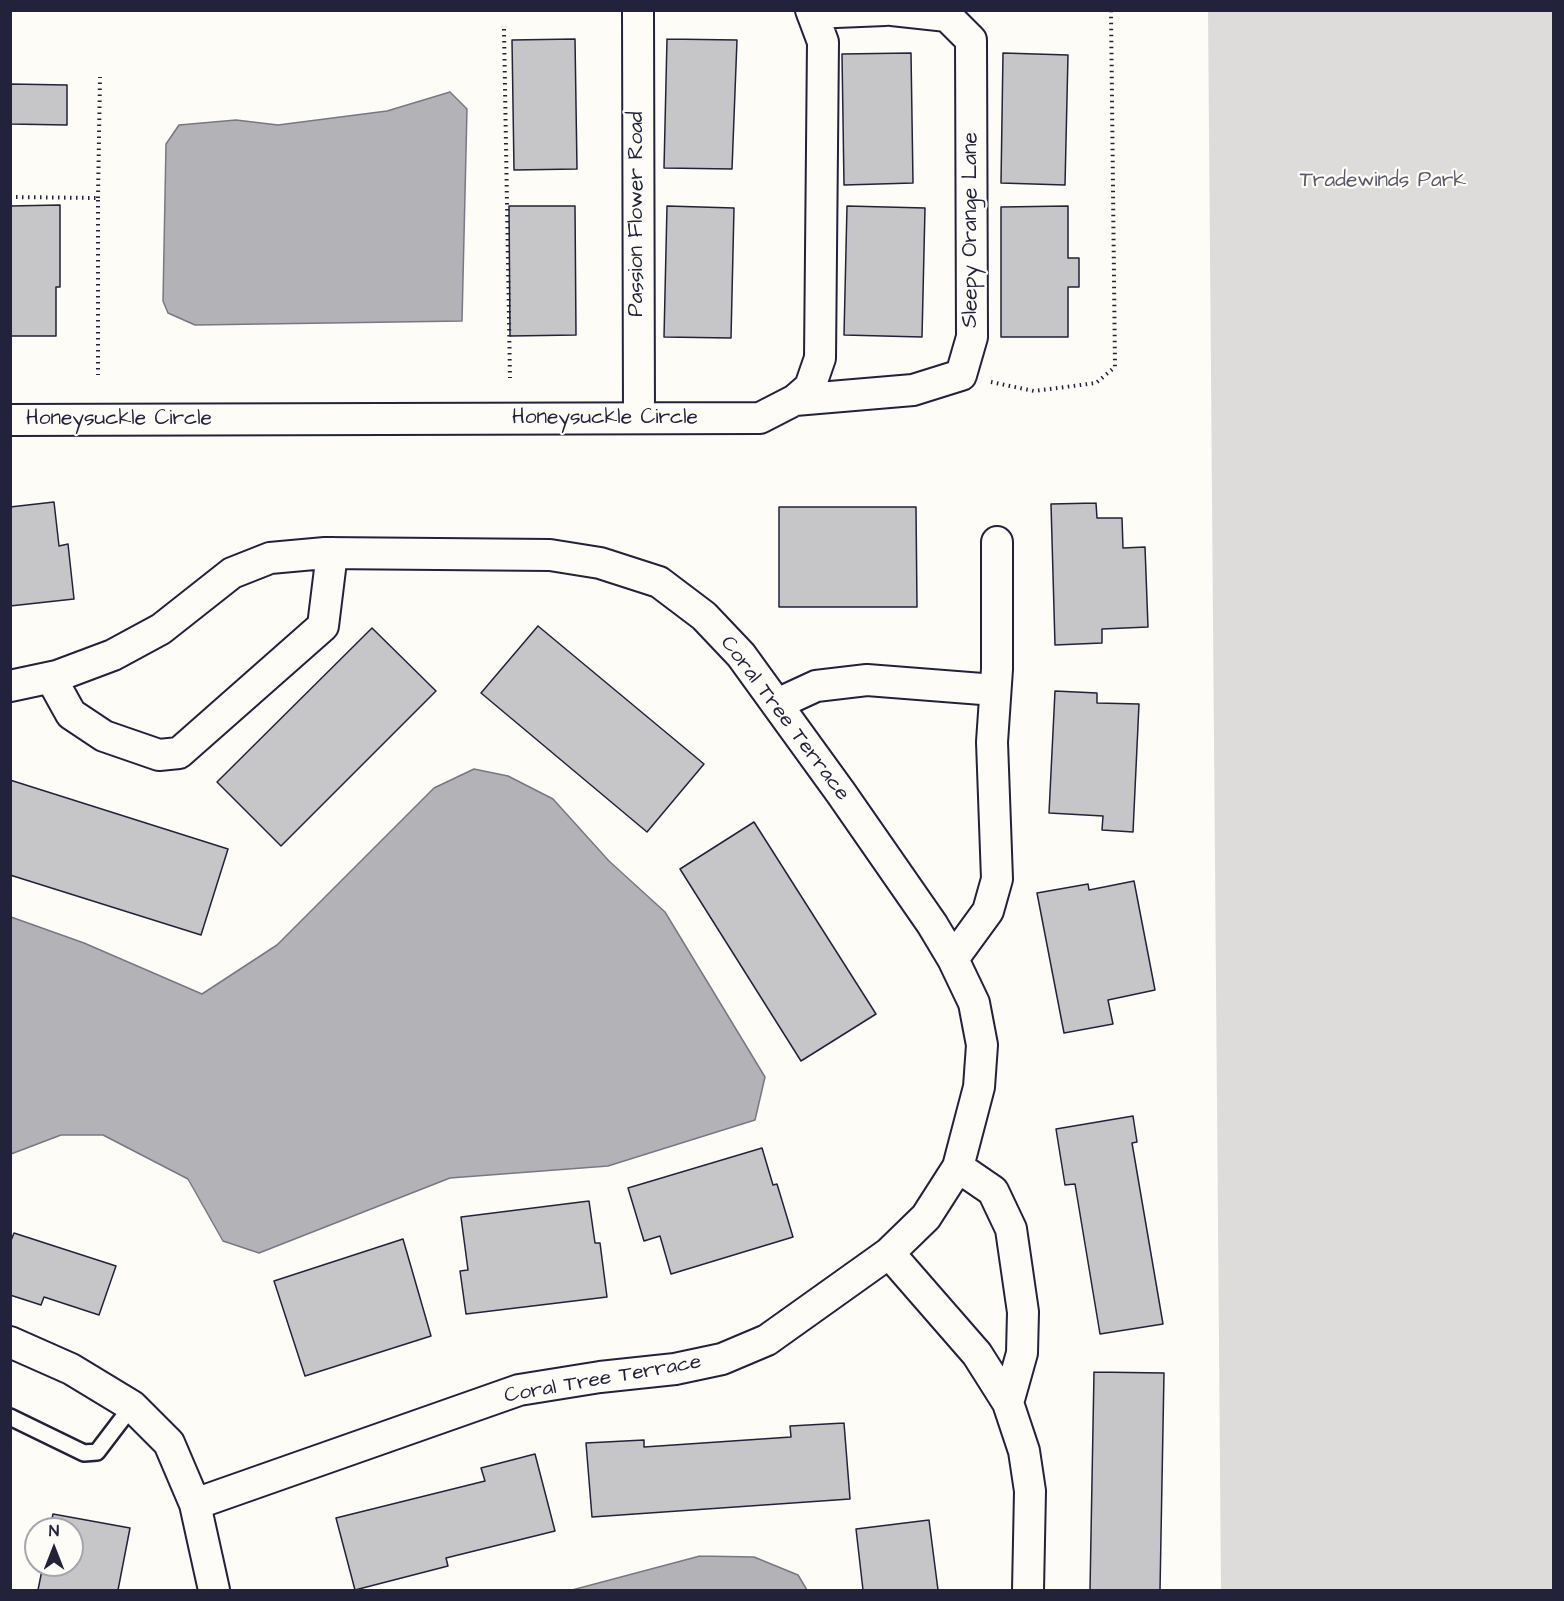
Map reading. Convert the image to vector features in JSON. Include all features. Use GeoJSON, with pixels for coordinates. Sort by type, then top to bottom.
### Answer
{"type":"FeatureCollection","features":[{"type":"Feature","properties":{"kind":"street","name":"Passion Flower Road"},"geometry":{"type":"LineString","coordinates":[[638,10],[639,418]]}},
{"type":"Feature","properties":{"kind":"street"},"geometry":{"type":"LineString","coordinates":[[812,12],[885,10]]}},
{"type":"Feature","properties":{"kind":"street","name":"Sleepy Orange Lane"},"geometry":{"type":"LineString","coordinates":[[892,10],[947,16],[971,40],[972,337],[961,375]]}},
{"type":"Feature","properties":{"kind":"street","name":"Honeysuckle Circle"},"geometry":{"type":"LineString","coordinates":[[10,420],[759,418],[795,400],[810,387],[820,358],[823,42],[812,12]]}},
{"type":"Feature","properties":{"kind":"street"},"geometry":{"type":"LineString","coordinates":[[795,400],[913,390],[961,375]]}},
{"type":"Feature","properties":{"kind":"street"},"geometry":{"type":"LineString","coordinates":[[953,959],[988,911],[997,879],[992,742],[997,542]]}},
{"type":"Feature","properties":{"kind":"street"},"geometry":{"type":"LineString","coordinates":[[51,678],[71,714],[104,736],[159,755],[179,753],[323,626],[332,553]]}},
{"type":"Feature","properties":{"kind":"street","name":"Coral Tree Terrace"},"geometry":{"type":"LineString","coordinates":[[10,686],[51,678],[113,655],[161,629],[232,573],[270,558],[332,553],[550,555],[600,563],[659,582],[704,616],[741,655],[842,793],[953,959],[974,1003],[982,1045],[979,1087],[958,1167],[926,1217],[889,1253],[767,1340],[722,1359],[675,1370],[600,1377],[519,1390],[195,1504]]}},
{"type":"Feature","properties":{"kind":"street"},"geometry":{"type":"LineString","coordinates":[[777,704],[816,686],[867,680],[995,690]]}},
{"type":"Feature","properties":{"kind":"street"},"geometry":{"type":"LineString","coordinates":[[958,1167],[993,1191],[1011,1229],[1023,1312],[1022,1353],[1008,1403]]}},
{"type":"Feature","properties":{"kind":"street"},"geometry":{"type":"LineString","coordinates":[[889,1253],[977,1354],[1008,1403],[1024,1451],[1030,1491],[1028,1590]]}},
{"type":"Feature","properties":{"kind":"street"},"geometry":{"type":"LineString","coordinates":[[10,1342],[70,1370],[132,1406],[169,1443],[195,1504],[214,1590]]}},
{"type":"Feature","properties":{"kind":"lane"},"geometry":{"type":"LineString","coordinates":[[10,1417],[84,1453],[97,1452],[132,1406]]}},
{"type":"Feature","properties":{"kind":"path"},"geometry":{"type":"LineString","coordinates":[[961,375],[1034,391],[1096,383],[1115,367],[1111,10]]}},
{"type":"Feature","properties":{"kind":"path"},"geometry":{"type":"LineString","coordinates":[[504,29],[510,378]]}},
{"type":"Feature","properties":{"kind":"path"},"geometry":{"type":"LineString","coordinates":[[98,375],[100,77]]}},
{"type":"Feature","properties":{"kind":"path"},"geometry":{"type":"LineString","coordinates":[[10,197],[98,198]]}},
{"type":"Feature","properties":{"kind":"green space","name":"Tradewinds Park"},"geometry":{"type":"Polygon","coordinates":[[[1208,11],[1553,11],[1553,1590],[1221,1590],[1208,11]]]}},
{"type":"Feature","properties":{"kind":"shaded area"},"geometry":{"type":"Polygon","coordinates":[[[450,92],[467,109],[462,321],[195,325],[168,313],[163,301],[166,144],[179,125],[236,120],[278,125],[387,111],[450,92]]]}},
{"type":"Feature","properties":{"kind":"shaded area"},"geometry":{"type":"Polygon","coordinates":[[[474,769],[508,776],[553,799],[609,861],[665,912],[765,1077],[755,1120],[608,1166],[450,1178],[259,1253],[223,1241],[188,1179],[103,1135],[61,1135],[11,1154],[11,917],[84,943],[202,994],[277,945],[434,788],[474,769]]]}},
{"type":"Feature","properties":{"kind":"shaded area"},"geometry":{"type":"Polygon","coordinates":[[[700,1556],[754,1557],[798,1575],[807,1590],[572,1590],[700,1556]]]}},
{"type":"Feature","properties":{"kind":"building"},"geometry":{"type":"Polygon","coordinates":[[[575,39],[577,169],[514,170],[512,40],[575,39]]]}},
{"type":"Feature","properties":{"kind":"building"},"geometry":{"type":"Polygon","coordinates":[[[667,39],[737,40],[732,169],[664,168],[667,39]]]}},
{"type":"Feature","properties":{"kind":"building"},"geometry":{"type":"Polygon","coordinates":[[[911,53],[913,183],[844,185],[842,54],[911,53]]]}},
{"type":"Feature","properties":{"kind":"building"},"geometry":{"type":"Polygon","coordinates":[[[1003,53],[1068,55],[1065,185],[1001,183],[1003,53]]]}},
{"type":"Feature","properties":{"kind":"building"},"geometry":{"type":"Polygon","coordinates":[[[10,84],[67,85],[67,125],[10,124],[10,84]]]}},
{"type":"Feature","properties":{"kind":"building"},"geometry":{"type":"Polygon","coordinates":[[[60,205],[60,287],[56,287],[56,336],[10,336],[10,206],[60,205]]]}},
{"type":"Feature","properties":{"kind":"building"},"geometry":{"type":"Polygon","coordinates":[[[509,206],[575,206],[576,335],[510,336],[509,206]]]}},
{"type":"Feature","properties":{"kind":"building"},"geometry":{"type":"Polygon","coordinates":[[[667,206],[734,208],[731,338],[664,337],[667,206]]]}},
{"type":"Feature","properties":{"kind":"building"},"geometry":{"type":"Polygon","coordinates":[[[847,206],[925,208],[922,337],[844,335],[847,206]]]}},
{"type":"Feature","properties":{"kind":"building"},"geometry":{"type":"Polygon","coordinates":[[[1068,206],[1068,258],[1079,258],[1079,287],[1068,287],[1068,337],[1001,337],[1001,207],[1068,206]]]}},
{"type":"Feature","properties":{"kind":"building"},"geometry":{"type":"Polygon","coordinates":[[[54,502],[59,546],[68,544],[74,599],[10,606],[10,507],[54,502]]]}},
{"type":"Feature","properties":{"kind":"building"},"geometry":{"type":"Polygon","coordinates":[[[1096,503],[1097,518],[1122,518],[1123,548],[1145,547],[1148,627],[1102,629],[1102,643],[1055,645],[1051,504],[1096,503]]]}},
{"type":"Feature","properties":{"kind":"building"},"geometry":{"type":"Polygon","coordinates":[[[779,507],[916,507],[917,607],[779,607],[779,507]]]}},
{"type":"Feature","properties":{"kind":"building"},"geometry":{"type":"Polygon","coordinates":[[[538,626],[704,764],[647,832],[481,693],[538,626]]]}},
{"type":"Feature","properties":{"kind":"building"},"geometry":{"type":"Polygon","coordinates":[[[372,628],[436,691],[281,846],[217,782],[372,628]]]}},
{"type":"Feature","properties":{"kind":"building"},"geometry":{"type":"Polygon","coordinates":[[[1055,691],[1097,693],[1097,703],[1139,704],[1133,832],[1102,830],[1103,816],[1049,813],[1055,691]]]}},
{"type":"Feature","properties":{"kind":"building"},"geometry":{"type":"Polygon","coordinates":[[[10,780],[228,849],[201,935],[10,875],[10,780]]]}},
{"type":"Feature","properties":{"kind":"building"},"geometry":{"type":"Polygon","coordinates":[[[754,822],[876,1014],[801,1061],[680,869],[754,822]]]}},
{"type":"Feature","properties":{"kind":"building"},"geometry":{"type":"Polygon","coordinates":[[[1134,881],[1155,990],[1108,1000],[1113,1024],[1064,1033],[1037,893],[1088,884],[1089,890],[1134,881]]]}},
{"type":"Feature","properties":{"kind":"building"},"geometry":{"type":"Polygon","coordinates":[[[1133,1116],[1137,1142],[1132,1143],[1163,1324],[1100,1334],[1075,1184],[1065,1185],[1056,1129],[1133,1116]]]}},
{"type":"Feature","properties":{"kind":"building"},"geometry":{"type":"Polygon","coordinates":[[[762,1148],[773,1185],[777,1184],[793,1237],[671,1274],[660,1236],[644,1241],[628,1188],[762,1148]]]}},
{"type":"Feature","properties":{"kind":"building"},"geometry":{"type":"Polygon","coordinates":[[[589,1201],[595,1243],[600,1243],[607,1297],[466,1314],[460,1271],[468,1270],[461,1217],[589,1201]]]}},
{"type":"Feature","properties":{"kind":"building"},"geometry":{"type":"Polygon","coordinates":[[[14,1233],[116,1266],[99,1315],[44,1297],[41,1305],[10,1295],[10,1243],[14,1233]]]}},
{"type":"Feature","properties":{"kind":"building"},"geometry":{"type":"Polygon","coordinates":[[[403,1239],[431,1336],[305,1376],[274,1281],[403,1239]]]}},
{"type":"Feature","properties":{"kind":"building"},"geometry":{"type":"Polygon","coordinates":[[[1094,1372],[1164,1373],[1160,1590],[1090,1590],[1094,1372]]]}},
{"type":"Feature","properties":{"kind":"building"},"geometry":{"type":"Polygon","coordinates":[[[844,1423],[850,1499],[592,1517],[586,1443],[644,1440],[644,1447],[791,1437],[790,1426],[844,1423]]]}},
{"type":"Feature","properties":{"kind":"building"},"geometry":{"type":"Polygon","coordinates":[[[535,1454],[555,1531],[446,1558],[448,1566],[355,1590],[336,1518],[485,1481],[481,1468],[535,1454]]]}},
{"type":"Feature","properties":{"kind":"building"},"geometry":{"type":"Polygon","coordinates":[[[53,1514],[70,1517],[52,1517],[53,1514]]]}},
{"type":"Feature","properties":{"kind":"building"},"geometry":{"type":"Polygon","coordinates":[[[84,1520],[130,1528],[118,1590],[38,1590],[41,1577],[84,1577],[84,1520]]]}},
{"type":"Feature","properties":{"kind":"building"},"geometry":{"type":"Polygon","coordinates":[[[929,1520],[938,1590],[863,1590],[856,1529],[929,1520]]]}}]}
